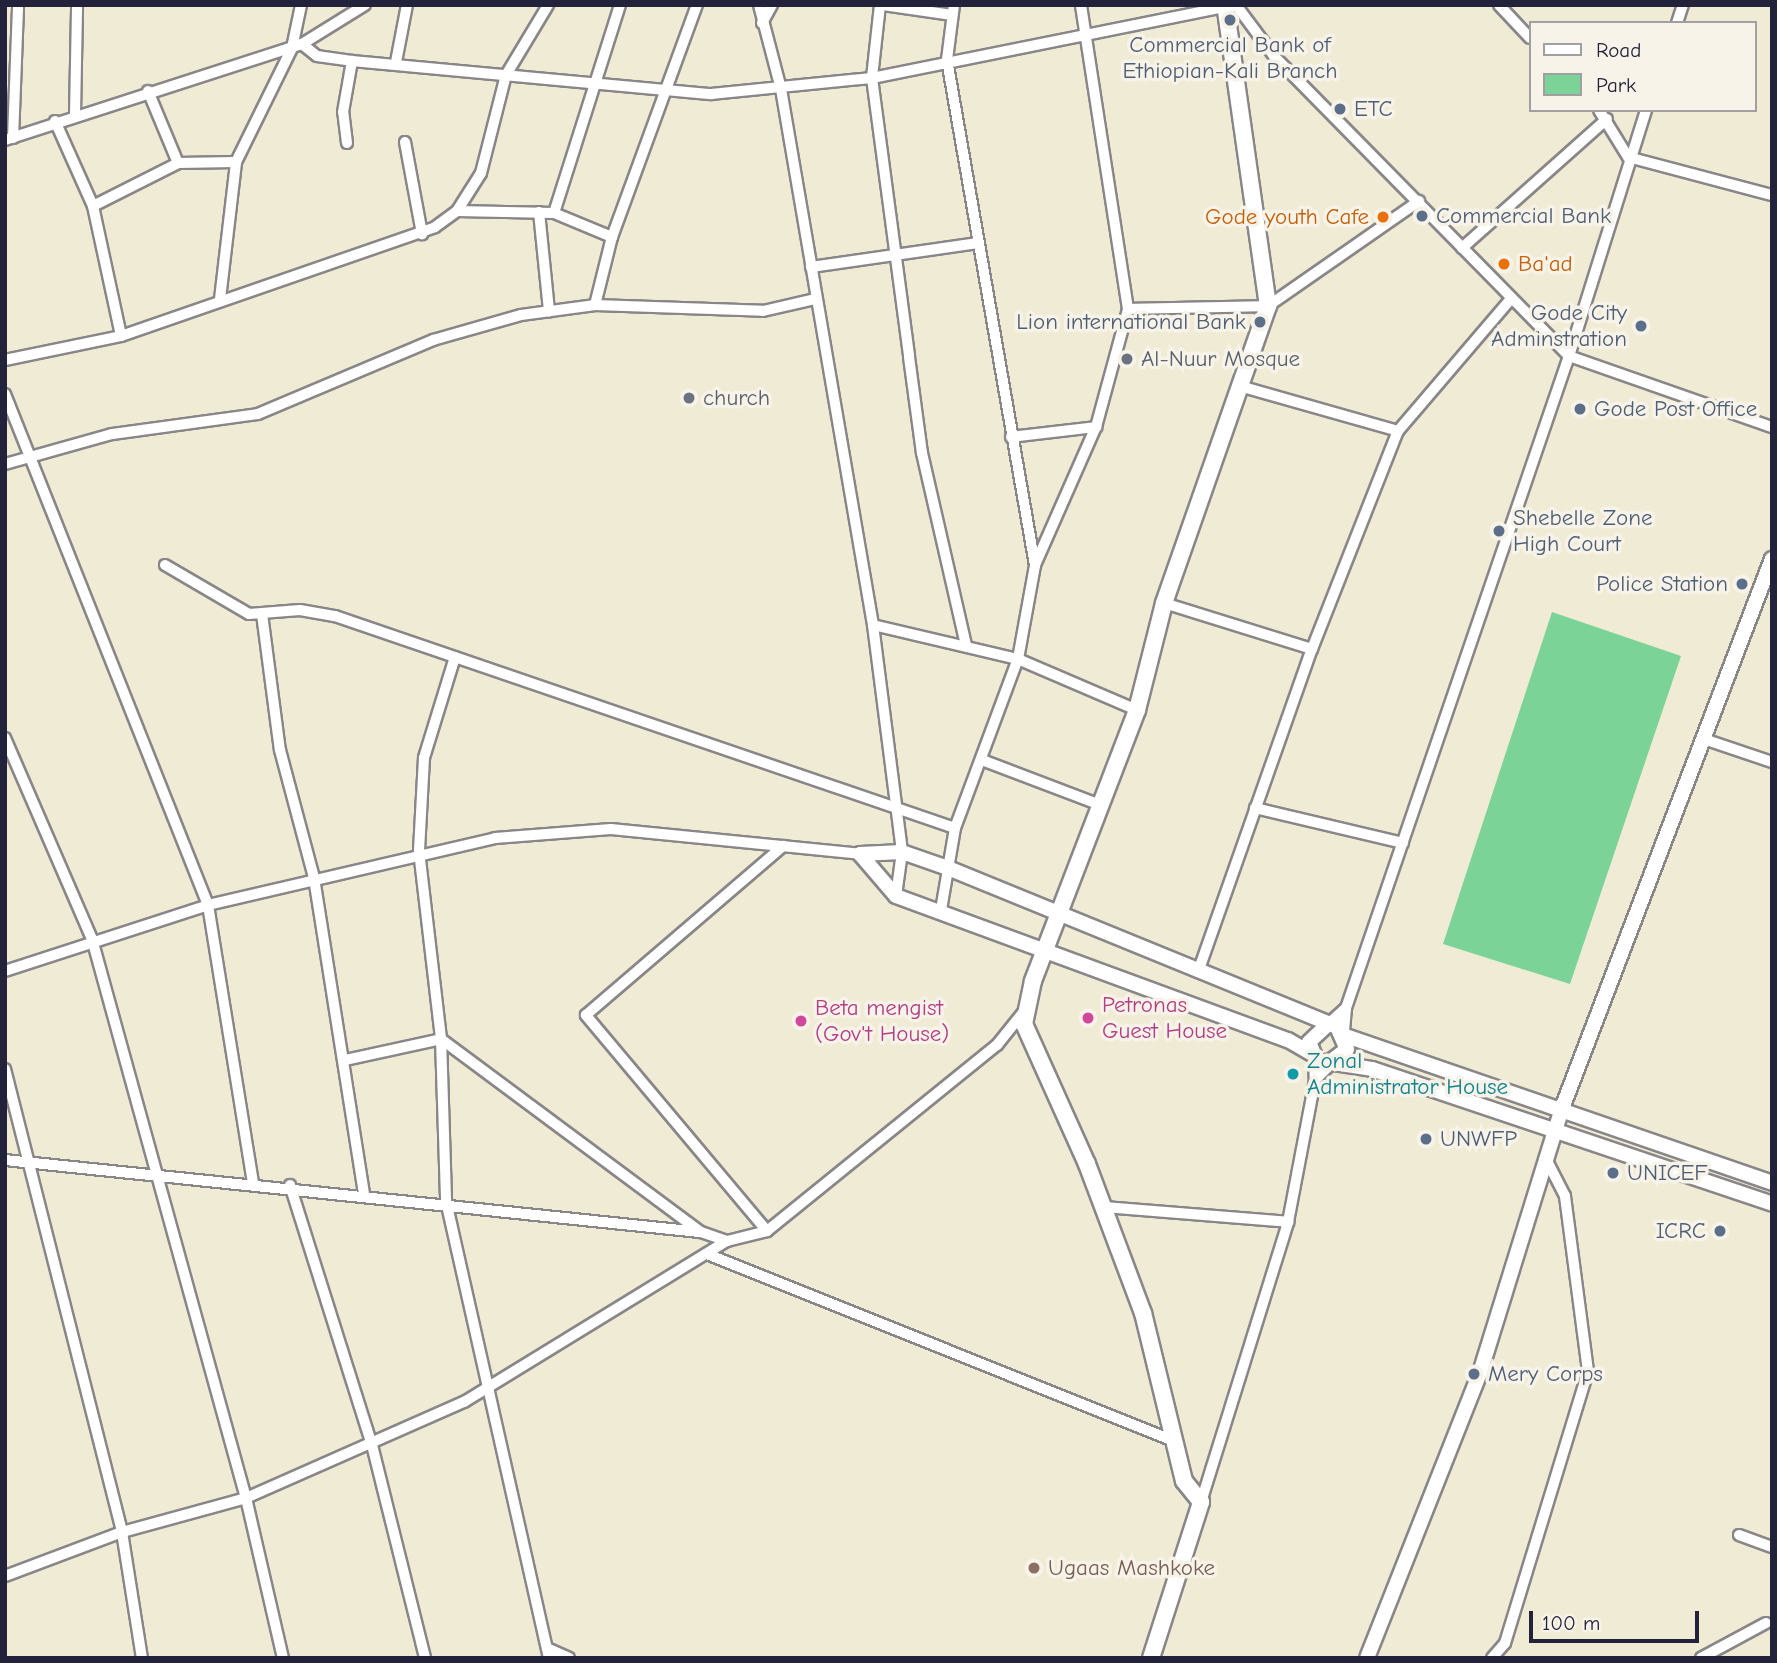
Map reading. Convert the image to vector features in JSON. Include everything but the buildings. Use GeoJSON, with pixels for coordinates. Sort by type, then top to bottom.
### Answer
{"type":"FeatureCollection","features":[{"type":"Feature","properties":{"kind":"main road"},"geometry":{"type":"LineString","coordinates":[[1151,1658],[1200,1502],[1184,1482],[1143,1313],[1103,1207],[1025,1036],[1025,1010],[1046,951],[1062,917],[1137,710],[1164,603],[1243,387],[1268,306],[1230,6]]}},
{"type":"Feature","properties":{"kind":"street"},"geometry":{"type":"LineString","coordinates":[[18,5],[9,139],[75,114],[297,46],[365,5]]}},
{"type":"Feature","properties":{"kind":"street"},"geometry":{"type":"LineString","coordinates":[[75,114],[77,5]]}},
{"type":"Feature","properties":{"kind":"street"},"geometry":{"type":"LineString","coordinates":[[220,299],[236,162],[297,46],[301,5]]}},
{"type":"Feature","properties":{"kind":"street"},"geometry":{"type":"LineString","coordinates":[[396,62],[407,5]]}},
{"type":"Feature","properties":{"kind":"street"},"geometry":{"type":"LineString","coordinates":[[5,360],[121,336],[220,299],[422,234],[457,211],[481,173],[506,75],[548,5]]}},
{"type":"Feature","properties":{"kind":"street"},"geometry":{"type":"LineString","coordinates":[[554,213],[600,81],[620,5]]}},
{"type":"Feature","properties":{"kind":"street"},"geometry":{"type":"LineString","coordinates":[[595,305],[612,237],[669,90],[697,5]]}},
{"type":"Feature","properties":{"kind":"street"},"geometry":{"type":"LineString","coordinates":[[759,5],[781,89],[873,625],[902,852],[896,895]]}},
{"type":"Feature","properties":{"kind":"street"},"geometry":{"type":"LineString","coordinates":[[762,23],[772,5]]}},
{"type":"Feature","properties":{"kind":"street"},"geometry":{"type":"LineString","coordinates":[[966,645],[922,453],[899,255],[872,78],[881,5],[953,10],[947,60],[1035,565]]}},
{"type":"Feature","properties":{"kind":"street"},"geometry":{"type":"LineString","coordinates":[[941,910],[955,828],[1018,659],[1035,565],[1096,428],[1128,309],[1083,32],[1081,5]]}},
{"type":"Feature","properties":{"kind":"street"},"geometry":{"type":"LineString","coordinates":[[1499,5],[1528,36]]}},
{"type":"Feature","properties":{"kind":"street"},"geometry":{"type":"LineString","coordinates":[[297,46],[317,56],[352,61],[396,62],[669,90],[781,89],[872,78],[1083,32],[1230,6],[1274,57],[1419,201],[1510,300],[1569,356],[1772,427]]}},
{"type":"Feature","properties":{"kind":"street"},"geometry":{"type":"LineString","coordinates":[[347,143],[343,112],[352,61]]}},
{"type":"Feature","properties":{"kind":"street"},"geometry":{"type":"LineString","coordinates":[[148,91],[178,163]]}},
{"type":"Feature","properties":{"kind":"street"},"geometry":{"type":"LineString","coordinates":[[1601,112],[1608,119],[1628,157],[1772,195]]}},
{"type":"Feature","properties":{"kind":"street"},"geometry":{"type":"LineString","coordinates":[[1315,1080],[1347,1049],[1346,1008],[1569,356],[1628,157],[1645,112]]}},
{"type":"Feature","properties":{"kind":"street"},"geometry":{"type":"LineString","coordinates":[[1462,248],[1608,119]]}},
{"type":"Feature","properties":{"kind":"street"},"geometry":{"type":"LineString","coordinates":[[55,121],[93,206],[121,336]]}},
{"type":"Feature","properties":{"kind":"street"},"geometry":{"type":"LineString","coordinates":[[405,142],[422,234]]}},
{"type":"Feature","properties":{"kind":"street"},"geometry":{"type":"LineString","coordinates":[[93,206],[178,163],[236,162]]}},
{"type":"Feature","properties":{"kind":"street"},"geometry":{"type":"LineString","coordinates":[[1128,309],[1268,306],[1419,201]]}},
{"type":"Feature","properties":{"kind":"street"},"geometry":{"type":"LineString","coordinates":[[457,211],[554,213],[612,237]]}},
{"type":"Feature","properties":{"kind":"street"},"geometry":{"type":"LineString","coordinates":[[539,212],[549,311]]}},
{"type":"Feature","properties":{"kind":"street"},"geometry":{"type":"LineString","coordinates":[[811,267],[978,243]]}},
{"type":"Feature","properties":{"kind":"street"},"geometry":{"type":"LineString","coordinates":[[5,464],[132,430],[258,414],[433,340],[549,311],[595,305],[763,311],[815,299]]}},
{"type":"Feature","properties":{"kind":"street"},"geometry":{"type":"LineString","coordinates":[[1198,972],[1312,649],[1398,431],[1510,300]]}},
{"type":"Feature","properties":{"kind":"street"},"geometry":{"type":"LineString","coordinates":[[1243,387],[1398,431]]}},
{"type":"Feature","properties":{"kind":"street"},"geometry":{"type":"LineString","coordinates":[[5,394],[27,456],[78,565],[208,905],[253,1182]]}},
{"type":"Feature","properties":{"kind":"street"},"geometry":{"type":"LineString","coordinates":[[1011,437],[1096,428]]}},
{"type":"Feature","properties":{"kind":"street"},"geometry":{"type":"LineString","coordinates":[[1367,1658],[1480,1373],[1549,1164],[1553,1133],[1707,740],[1772,559]]}},
{"type":"Feature","properties":{"kind":"street"},"geometry":{"type":"LineString","coordinates":[[165,565],[249,614],[300,610],[335,616],[898,806],[955,828]]}},
{"type":"Feature","properties":{"kind":"street"},"geometry":{"type":"LineString","coordinates":[[1164,603],[1312,649]]}},
{"type":"Feature","properties":{"kind":"street"},"geometry":{"type":"LineString","coordinates":[[262,614],[279,750],[314,878],[364,1193]]}},
{"type":"Feature","properties":{"kind":"street"},"geometry":{"type":"LineString","coordinates":[[873,625],[1018,659],[1137,710]]}},
{"type":"Feature","properties":{"kind":"street"},"geometry":{"type":"LineString","coordinates":[[455,657],[424,758],[419,851],[440,1039],[446,1201],[492,1386],[548,1653],[569,1658]]}},
{"type":"Feature","properties":{"kind":"street"},"geometry":{"type":"LineString","coordinates":[[5,738],[92,939],[154,1174],[246,1498],[283,1658]]}},
{"type":"Feature","properties":{"kind":"street"},"geometry":{"type":"LineString","coordinates":[[1707,740],[1772,762]]}},
{"type":"Feature","properties":{"kind":"street"},"geometry":{"type":"LineString","coordinates":[[982,760],[1103,806]]}},
{"type":"Feature","properties":{"kind":"street"},"geometry":{"type":"LineString","coordinates":[[1255,808],[1403,843]]}},
{"type":"Feature","properties":{"kind":"street"},"geometry":{"type":"LineString","coordinates":[[5,971],[92,939],[208,905],[419,851],[590,829],[860,855],[902,852],[948,868],[1327,1025],[1345,1035],[1772,1183]]}},
{"type":"Feature","properties":{"kind":"street"},"geometry":{"type":"LineString","coordinates":[[767,1231],[586,1015],[783,846]]}},
{"type":"Feature","properties":{"kind":"street"},"geometry":{"type":"LineString","coordinates":[[860,855],[896,895],[1288,1040],[1313,1056],[1332,1063],[1372,1069],[1553,1133],[1772,1204]]}},
{"type":"Feature","properties":{"kind":"street"},"geometry":{"type":"LineString","coordinates":[[1200,1502],[1288,1222],[1315,1080],[1311,1036],[1346,1008]]}},
{"type":"Feature","properties":{"kind":"street"},"geometry":{"type":"LineString","coordinates":[[5,1576],[122,1532],[246,1498],[372,1445],[492,1386],[727,1241],[767,1231],[997,1045],[1025,1010]]}},
{"type":"Feature","properties":{"kind":"street"},"geometry":{"type":"LineString","coordinates":[[345,1060],[440,1039],[701,1232]]}},
{"type":"Feature","properties":{"kind":"street"},"geometry":{"type":"LineString","coordinates":[[5,1069],[122,1532],[142,1658]]}},
{"type":"Feature","properties":{"kind":"street"},"geometry":{"type":"LineString","coordinates":[[1638,1161],[1645,1139]]}},
{"type":"Feature","properties":{"kind":"street"},"geometry":{"type":"LineString","coordinates":[[5,1160],[446,1201],[701,1232],[727,1241]]}},
{"type":"Feature","properties":{"kind":"street"},"geometry":{"type":"LineString","coordinates":[[1492,1658],[1505,1643],[1588,1371],[1565,1196],[1549,1164]]}},
{"type":"Feature","properties":{"kind":"street"},"geometry":{"type":"LineString","coordinates":[[289,1185],[372,1445],[425,1658]]}},
{"type":"Feature","properties":{"kind":"street"},"geometry":{"type":"LineString","coordinates":[[1103,1207],[1288,1222]]}},
{"type":"Feature","properties":{"kind":"street"},"geometry":{"type":"LineString","coordinates":[[708,1254],[1174,1441]]}},
{"type":"Feature","properties":{"kind":"street"},"geometry":{"type":"LineString","coordinates":[[1739,1535],[1772,1547]]}},
{"type":"Feature","properties":{"kind":"street"},"geometry":{"type":"LineString","coordinates":[[1701,1658],[1766,1623]]}},
{"type":"Feature","properties":{"kind":"green space"},"geometry":{"type":"Polygon","coordinates":[[[1552,612],[1681,656],[1570,984],[1443,944],[1552,612]]]}},
{"type":"Feature","properties":{"kind":"place","name":"Commercial Bank of Ethiopian-Kali Branch"},"geometry":{"type":"Point","coordinates":[1230,20]}},
{"type":"Feature","properties":{"kind":"place","name":"ETC"},"geometry":{"type":"Point","coordinates":[1340,109]}},
{"type":"Feature","properties":{"kind":"place","name":"Commercial Bank"},"geometry":{"type":"Point","coordinates":[1422,216]}},
{"type":"Feature","properties":{"kind":"place","name":"Gode youth Cafe"},"geometry":{"type":"Point","coordinates":[1383,217]}},
{"type":"Feature","properties":{"kind":"place","name":"Ba'ad"},"geometry":{"type":"Point","coordinates":[1504,264]}},
{"type":"Feature","properties":{"kind":"place","name":"Lion international Bank"},"geometry":{"type":"Point","coordinates":[1260,322]}},
{"type":"Feature","properties":{"kind":"place","name":"Gode City Adminstration"},"geometry":{"type":"Point","coordinates":[1641,326]}},
{"type":"Feature","properties":{"kind":"place","name":"Al-Nuur Mosque"},"geometry":{"type":"Point","coordinates":[1127,359]}},
{"type":"Feature","properties":{"kind":"place","name":"church"},"geometry":{"type":"Point","coordinates":[689,398]}},
{"type":"Feature","properties":{"kind":"place","name":"Gode Post Office"},"geometry":{"type":"Point","coordinates":[1580,409]}},
{"type":"Feature","properties":{"kind":"place","name":"Shebelle Zone High Court"},"geometry":{"type":"Point","coordinates":[1499,531]}},
{"type":"Feature","properties":{"kind":"place","name":"Police Station"},"geometry":{"type":"Point","coordinates":[1742,584]}},
{"type":"Feature","properties":{"kind":"place","name":"Petronas Guest House"},"geometry":{"type":"Point","coordinates":[1088,1018]}},
{"type":"Feature","properties":{"kind":"place","name":"Beta mengist (Gov't House)"},"geometry":{"type":"Point","coordinates":[801,1021]}},
{"type":"Feature","properties":{"kind":"place","name":"Zonal Administrator House"},"geometry":{"type":"Point","coordinates":[1293,1074]}},
{"type":"Feature","properties":{"kind":"place","name":"UNWFP"},"geometry":{"type":"Point","coordinates":[1426,1139]}},
{"type":"Feature","properties":{"kind":"place","name":"UNICEF"},"geometry":{"type":"Point","coordinates":[1613,1173]}},
{"type":"Feature","properties":{"kind":"place","name":"ICRC"},"geometry":{"type":"Point","coordinates":[1720,1231]}},
{"type":"Feature","properties":{"kind":"place","name":"Mery Corps"},"geometry":{"type":"Point","coordinates":[1474,1374]}},
{"type":"Feature","properties":{"kind":"place","name":"Ugaas Mashkoke"},"geometry":{"type":"Point","coordinates":[1034,1568]}}]}
